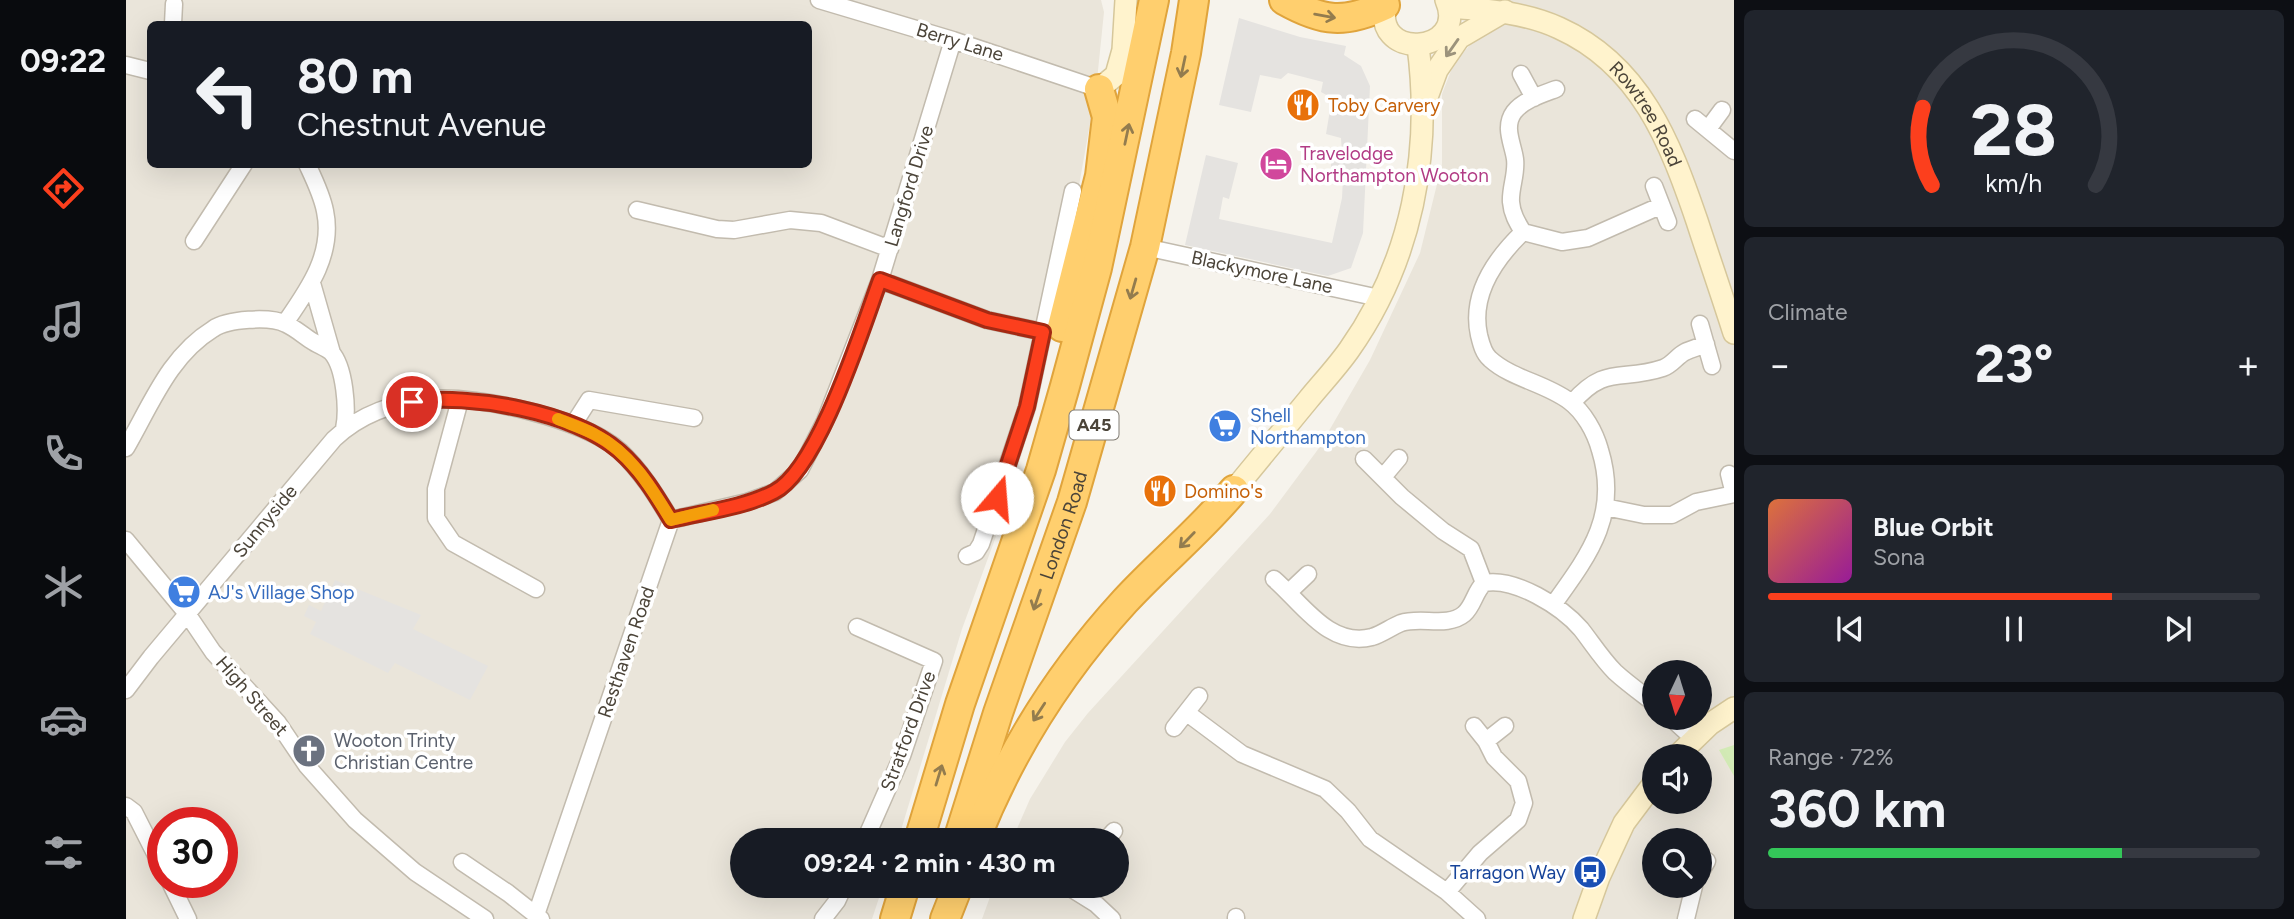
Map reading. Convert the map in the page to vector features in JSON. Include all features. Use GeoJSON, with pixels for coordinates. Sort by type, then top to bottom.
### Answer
{"type":"FeatureCollection","features":[{"type":"Feature","properties":{"kind":"highway","name":"London Road"},"geometry":{"type":"LineString","coordinates":[[923,828],[960,704],[1041,470],[1097,268],[1154,0]]}},
{"type":"Feature","properties":{"kind":"highway","name":"London Road"},"geometry":{"type":"LineString","coordinates":[[962,828],[994,724],[1072,502],[1145,247],[1186,53],[1194,0]]}},
{"type":"Feature","properties":{"kind":"highway"},"geometry":{"type":"LineString","coordinates":[[1284,0],[1320,17],[1343,19],[1363,15],[1386,2]]}},
{"type":"Feature","properties":{"kind":"highway"},"geometry":{"type":"LineString","coordinates":[[998,595],[1017,503],[1100,176],[1107,117],[1099,89]]}},
{"type":"Feature","properties":{"kind":"highway"},"geometry":{"type":"LineString","coordinates":[[981,828],[1023,737],[1072,663],[1126,600],[1180,548],[1234,490]]}},
{"type":"Feature","properties":{"kind":"highway"},"geometry":{"type":"LineString","coordinates":[[895,919],[901,898]]}},
{"type":"Feature","properties":{"kind":"highway"},"geometry":{"type":"LineString","coordinates":[[938,919],[943,898]]}},
{"type":"Feature","properties":{"kind":"highway"},"geometry":{"type":"LineString","coordinates":[[945,919],[953,898]]}},
{"type":"Feature","properties":{"kind":"street","name":"Berry Lane"},"geometry":{"type":"LineString","coordinates":[[819,0],[953,40],[1099,89]]}},
{"type":"Feature","properties":{"kind":"street"},"geometry":{"type":"LineString","coordinates":[[1099,89],[1116,75],[1123,50],[1126,0]]}},
{"type":"Feature","properties":{"kind":"street"},"geometry":{"type":"LineString","coordinates":[[1386,2],[1384,20],[1389,30],[1406,44],[1418,46],[1435,40],[1444,32],[1449,19],[1448,4]]}},
{"type":"Feature","properties":{"kind":"street"},"geometry":{"type":"LineString","coordinates":[[173,21],[174,4]]}},
{"type":"Feature","properties":{"kind":"street","name":"Rowtree Road"},"geometry":{"type":"LineString","coordinates":[[1448,4],[1505,11],[1557,27],[1585,41],[1606,57],[1636,89],[1657,120],[1675,157],[1734,332]]}},
{"type":"Feature","properties":{"kind":"street"},"geometry":{"type":"LineString","coordinates":[[1424,106],[1437,70],[1459,38],[1505,11]]}},
{"type":"Feature","properties":{"kind":"street","name":"Langford Drive"},"geometry":{"type":"LineString","coordinates":[[671,520],[747,502],[775,492],[800,470],[825,421],[880,280],[953,40]]}},
{"type":"Feature","properties":{"kind":"street"},"geometry":{"type":"LineString","coordinates":[[1234,490],[1349,350],[1400,254],[1413,210],[1422,160],[1424,106],[1418,46]]}},
{"type":"Feature","properties":{"kind":"street"},"geometry":{"type":"LineString","coordinates":[[126,65],[147,70]]}},
{"type":"Feature","properties":{"kind":"street"},"geometry":{"type":"LineString","coordinates":[[1521,74],[1534,98]]}},
{"type":"Feature","properties":{"kind":"street"},"geometry":{"type":"LineString","coordinates":[[1556,89],[1534,98],[1514,111],[1509,123],[1515,160],[1511,201],[1514,217],[1523,232],[1562,243],[1588,238],[1660,206]]}},
{"type":"Feature","properties":{"kind":"street"},"geometry":{"type":"LineString","coordinates":[[1722,110],[1701,124],[1734,151]]}},
{"type":"Feature","properties":{"kind":"street"},"geometry":{"type":"LineString","coordinates":[[194,241],[241,168]]}},
{"type":"Feature","properties":{"kind":"street"},"geometry":{"type":"LineString","coordinates":[[285,323],[312,283],[323,254],[327,231],[325,212],[308,168]]}},
{"type":"Feature","properties":{"kind":"street"},"geometry":{"type":"LineString","coordinates":[[1654,186],[1668,222]]}},
{"type":"Feature","properties":{"kind":"street"},"geometry":{"type":"LineString","coordinates":[[967,556],[976,552],[981,544],[1020,428],[1073,191]]}},
{"type":"Feature","properties":{"kind":"street"},"geometry":{"type":"LineString","coordinates":[[637,210],[726,229],[751,229],[790,220],[821,223],[890,248]]}},
{"type":"Feature","properties":{"kind":"street"},"geometry":{"type":"LineString","coordinates":[[1523,232],[1502,253],[1488,275],[1479,303],[1478,327],[1481,343],[1486,356],[1501,368],[1550,388],[1572,403],[1586,419],[1597,440],[1605,465],[1607,486],[1602,524],[1586,558],[1553,606]]}},
{"type":"Feature","properties":{"kind":"street","name":"Blackymore Lane"},"geometry":{"type":"LineString","coordinates":[[1145,247],[1379,298]]}},
{"type":"Feature","properties":{"kind":"street"},"geometry":{"type":"LineString","coordinates":[[880,280],[987,320],[1043,332]]}},
{"type":"Feature","properties":{"kind":"street"},"geometry":{"type":"LineString","coordinates":[[312,283],[331,353],[346,394],[347,415],[344,429]]}},
{"type":"Feature","properties":{"kind":"street"},"geometry":{"type":"LineString","coordinates":[[126,448],[167,371],[189,347],[215,327],[248,320],[272,320],[285,323],[331,353]]}},
{"type":"Feature","properties":{"kind":"street"},"geometry":{"type":"LineString","coordinates":[[1700,324],[1713,366]]}},
{"type":"Feature","properties":{"kind":"street"},"geometry":{"type":"LineString","coordinates":[[1572,403],[1586,388],[1606,377],[1650,372],[1667,367],[1684,352],[1706,344]]}},
{"type":"Feature","properties":{"kind":"street"},"geometry":{"type":"LineString","coordinates":[[344,429],[377,411],[433,398],[513,408],[555,418],[595,434],[619,450],[648,482],[671,520]]}},
{"type":"Feature","properties":{"kind":"street"},"geometry":{"type":"LineString","coordinates":[[460,400],[436,489],[436,518],[453,543],[536,589]]}},
{"type":"Feature","properties":{"kind":"street"},"geometry":{"type":"LineString","coordinates":[[573,425],[589,400],[694,418]]}},
{"type":"Feature","properties":{"kind":"street","name":"Sunnyside"},"geometry":{"type":"LineString","coordinates":[[126,690],[344,429]]}},
{"type":"Feature","properties":{"kind":"street"},"geometry":{"type":"LineString","coordinates":[[1383,477],[1399,458]]}},
{"type":"Feature","properties":{"kind":"street"},"geometry":{"type":"LineString","coordinates":[[1364,459],[1402,497],[1471,549],[1484,583]]}},
{"type":"Feature","properties":{"kind":"street"},"geometry":{"type":"LineString","coordinates":[[1605,507],[1644,515],[1672,515],[1696,502],[1734,494],[1729,474]]}},
{"type":"Feature","properties":{"kind":"street","name":"Resthaven Road"},"geometry":{"type":"LineString","coordinates":[[538,917],[671,520]]}},
{"type":"Feature","properties":{"kind":"street","name":"High Street"},"geometry":{"type":"LineString","coordinates":[[126,540],[188,615],[214,652],[278,723],[307,766],[355,820],[415,872],[485,919]]}},
{"type":"Feature","properties":{"kind":"street"},"geometry":{"type":"LineString","coordinates":[[1289,592],[1308,574]]}},
{"type":"Feature","properties":{"kind":"street"},"geometry":{"type":"LineString","coordinates":[[1274,579],[1313,618],[1352,640],[1373,636],[1402,622],[1424,619],[1446,622],[1462,616],[1471,606],[1475,592],[1484,583],[1502,583],[1528,591],[1578,626],[1614,671],[1642,693]]}},
{"type":"Feature","properties":{"kind":"street","name":"Stratford Drive"},"geometry":{"type":"LineString","coordinates":[[857,627],[934,661],[902,756],[870,828]]}},
{"type":"Feature","properties":{"kind":"street"},"geometry":{"type":"LineString","coordinates":[[1174,728],[1199,696]]}},
{"type":"Feature","properties":{"kind":"street"},"geometry":{"type":"LineString","coordinates":[[1688,744],[1734,708]]}},
{"type":"Feature","properties":{"kind":"street"},"geometry":{"type":"LineString","coordinates":[[1187,713],[1242,754],[1325,789],[1348,811],[1370,839],[1447,892],[1477,919]]}},
{"type":"Feature","properties":{"kind":"street"},"geometry":{"type":"LineString","coordinates":[[1447,892],[1480,853],[1518,820],[1524,803],[1518,781],[1494,757],[1474,726]]}},
{"type":"Feature","properties":{"kind":"street"},"geometry":{"type":"LineString","coordinates":[[1486,741],[1505,726]]}},
{"type":"Feature","properties":{"kind":"street"},"geometry":{"type":"LineString","coordinates":[[1684,730],[1693,738]]}},
{"type":"Feature","properties":{"kind":"street"},"geometry":{"type":"LineString","coordinates":[[1584,919],[1599,877],[1624,823],[1642,799]]}},
{"type":"Feature","properties":{"kind":"street"},"geometry":{"type":"LineString","coordinates":[[126,806],[134,812],[147,838]]}},
{"type":"Feature","properties":{"kind":"street"},"geometry":{"type":"LineString","coordinates":[[462,862],[538,917]]}},
{"type":"Feature","properties":{"kind":"street"},"geometry":{"type":"LineString","coordinates":[[178,898],[188,919]]}},
{"type":"Feature","properties":{"kind":"street"},"geometry":{"type":"LineString","coordinates":[[822,919],[837,898]]}},
{"type":"Feature","properties":{"kind":"street"},"geometry":{"type":"LineString","coordinates":[[1087,898],[1112,919]]}},
{"type":"Feature","properties":{"kind":"street"},"geometry":{"type":"LineString","coordinates":[[1686,919],[1691,898]]}},
{"type":"Feature","properties":{"kind":"shaded area"},"geometry":{"type":"Polygon","coordinates":[[[126,0],[1101,0],[1104,12],[1096,90],[1064,270],[1033,416],[1002,520],[962,629],[902,828],[730,828],[730,898],[879,898],[872,919],[126,919],[126,0]]]}},
{"type":"Feature","properties":{"kind":"shaded area"},"geometry":{"type":"Polygon","coordinates":[[[1465,0],[1734,0],[1734,919],[982,919],[990,898],[1129,898],[1129,828],[1017,828],[1030,799],[1065,742],[1088,713],[1270,514],[1319,448],[1370,360],[1420,253],[1442,164],[1442,94],[1454,63],[1470,45],[1465,0]]]}},
{"type":"Feature","properties":{"kind":"shaded area"},"geometry":{"type":"Polygon","coordinates":[[[1239,18],[1300,37],[1346,46],[1344,55],[1361,66],[1370,86],[1363,233],[1351,268],[1328,276],[1185,245],[1206,155],[1238,163],[1229,199],[1223,197],[1219,219],[1332,243],[1342,198],[1343,178],[1331,178],[1331,154],[1342,153],[1341,138],[1326,134],[1332,98],[1321,92],[1323,82],[1288,73],[1281,79],[1260,75],[1251,112],[1219,105],[1239,18]]]}},
{"type":"Feature","properties":{"kind":"shaded area"},"geometry":{"type":"Polygon","coordinates":[[[335,580],[421,615],[413,629],[488,666],[470,700],[395,663],[388,673],[310,634],[316,622],[304,616],[309,605],[321,611],[335,580]]]}},
{"type":"Feature","properties":{"kind":"green space"},"geometry":{"type":"Polygon","coordinates":[[[1734,745],[1734,776],[1719,750],[1734,745]]]}},
{"type":"Feature","properties":{"kind":"slow traffic"},"geometry":{"type":"LineString","coordinates":[[558,419],[595,434],[619,450],[648,482],[671,520],[713,510]]}},
{"type":"Feature","properties":{"kind":"place","name":"Toby Carvery"},"geometry":{"type":"Point","coordinates":[1303,105]}},
{"type":"Feature","properties":{"kind":"place","name":"Travelodge Northampton Wooton"},"geometry":{"type":"Point","coordinates":[1276,164]}},
{"type":"Feature","properties":{"kind":"place","name":"Shell Northampton"},"geometry":{"type":"Point","coordinates":[1225,426]}},
{"type":"Feature","properties":{"kind":"place","name":"Domino's"},"geometry":{"type":"Point","coordinates":[1160,491]}},
{"type":"Feature","properties":{"kind":"place","name":"AJ's Village Shop"},"geometry":{"type":"Point","coordinates":[184,592]}},
{"type":"Feature","properties":{"kind":"place","name":"Wooton Trinty Christian Centre"},"geometry":{"type":"Point","coordinates":[309,751]}},
{"type":"Feature","properties":{"kind":"place","name":"Tarragon Way"},"geometry":{"type":"Point","coordinates":[1590,872]}},
{"type":"Feature","properties":{"kind":"route"},"geometry":{"type":"LineString","coordinates":[[412,402],[433,398],[513,408],[555,418],[595,434],[619,450],[648,482],[671,520],[747,502],[775,492],[800,470],[825,421],[880,280],[987,320],[1043,332],[1027,407],[997,498]]}}]}
